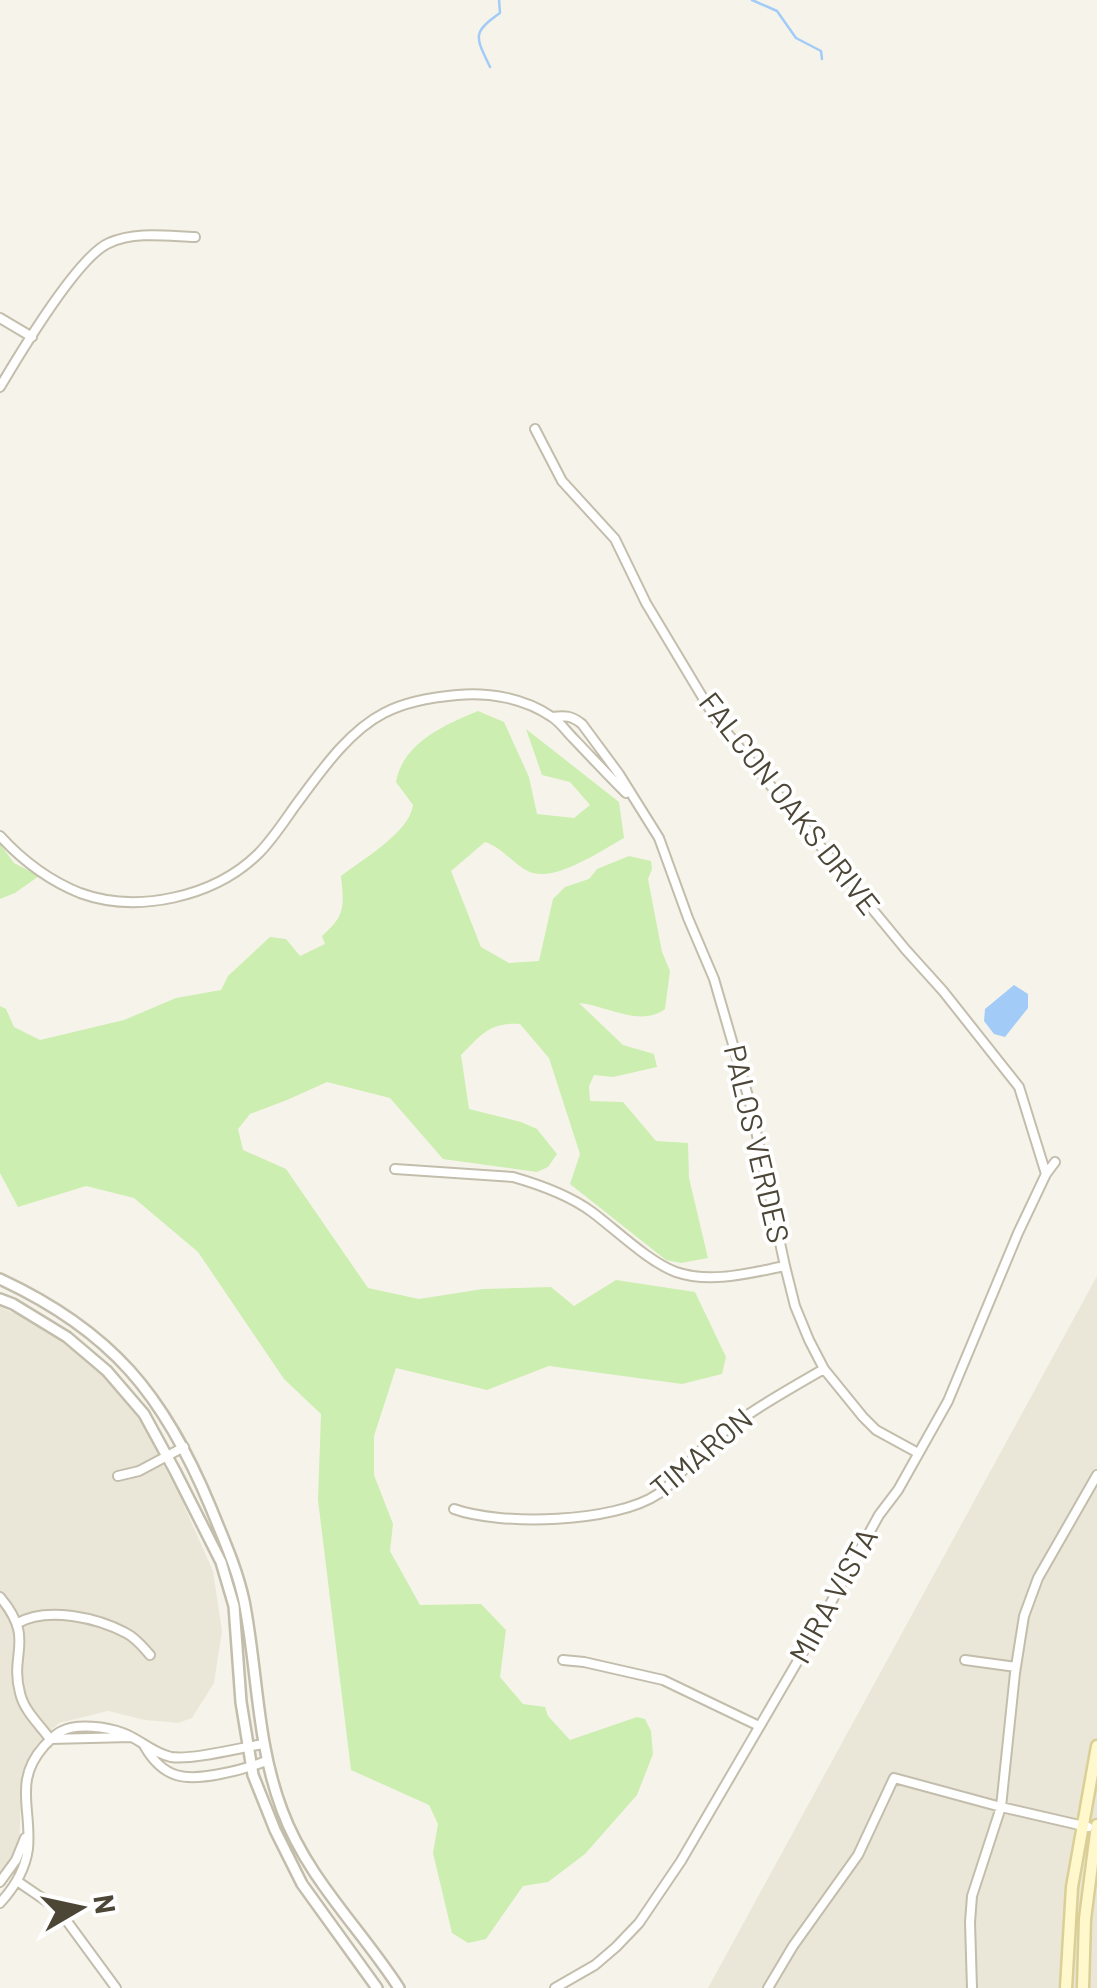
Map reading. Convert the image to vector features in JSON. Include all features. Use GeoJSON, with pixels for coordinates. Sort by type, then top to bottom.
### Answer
{"type":"FeatureCollection","features":[{"type":"Feature","properties":{"kind":"main road"},"geometry":{"type":"LineString","coordinates":[[1066,1988],[1072,1886],[1097,1746]]}},
{"type":"Feature","properties":{"kind":"main road"},"geometry":{"type":"LineString","coordinates":[[1082,1988],[1085,1919],[1097,1827]]}},
{"type":"Feature","properties":{"kind":"street"},"geometry":{"type":"LineString","coordinates":[[0,387],[86,259],[104,245],[151,235],[195,237]]}},
{"type":"Feature","properties":{"kind":"street"},"geometry":{"type":"LineString","coordinates":[[0,318],[32,336]]}},
{"type":"Feature","properties":{"kind":"street","name":"FALCON OAKS DRIVE"},"geometry":{"type":"LineString","coordinates":[[535,429],[562,481],[616,539],[646,603],[715,718],[1019,1087],[1046,1174]]}},
{"type":"Feature","properties":{"kind":"street","name":"PALOS VERDES"},"geometry":{"type":"LineString","coordinates":[[0,836],[53,880],[81,893],[134,902],[174,897],[215,883],[249,862],[340,752],[384,713],[442,697],[480,693],[512,700],[553,717],[636,803]]}},
{"type":"Feature","properties":{"kind":"street","name":"PALOS VERDES"},"geometry":{"type":"LineString","coordinates":[[553,717],[574,718],[582,724],[659,838],[714,978],[750,1103],[784,1266],[802,1324],[824,1369],[876,1430],[918,1453]]}},
{"type":"Feature","properties":{"kind":"street","name":"MIRA VISTA"},"geometry":{"type":"LineString","coordinates":[[555,1988],[596,1964],[639,1922],[681,1861],[948,1401],[1012,1246],[1055,1162]]}},
{"type":"Feature","properties":{"kind":"street"},"geometry":{"type":"LineString","coordinates":[[395,1170],[513,1177],[541,1186],[588,1209],[661,1265],[678,1272],[714,1278],[784,1266]]}},
{"type":"Feature","properties":{"kind":"street"},"geometry":{"type":"LineString","coordinates":[[0,1279],[40,1297],[106,1346],[158,1405],[184,1448],[234,1564],[243,1599],[266,1761],[294,1838],[399,1988]]}},
{"type":"Feature","properties":{"kind":"street"},"geometry":{"type":"LineString","coordinates":[[0,1299],[68,1336],[107,1372],[144,1414],[168,1457],[222,1562],[236,1629],[240,1702],[252,1767],[275,1830],[302,1884],[377,1988]]}},
{"type":"Feature","properties":{"kind":"street","name":"TIMARON"},"geometry":{"type":"LineString","coordinates":[[454,1509],[474,1516],[557,1520],[643,1502],[661,1493],[718,1436],[765,1402],[824,1369]]}},
{"type":"Feature","properties":{"kind":"street"},"geometry":{"type":"LineString","coordinates":[[118,1476],[139,1471],[184,1448]]}},
{"type":"Feature","properties":{"kind":"street"},"geometry":{"type":"LineString","coordinates":[[972,1988],[972,1896],[1000,1807],[1024,1616],[1038,1578],[1097,1475]]}},
{"type":"Feature","properties":{"kind":"street"},"geometry":{"type":"LineString","coordinates":[[0,1597],[18,1623],[19,1690],[50,1739]]}},
{"type":"Feature","properties":{"kind":"street"},"geometry":{"type":"LineString","coordinates":[[18,1623],[29,1616],[44,1614],[79,1618],[126,1633],[150,1655]]}},
{"type":"Feature","properties":{"kind":"street"},"geometry":{"type":"LineString","coordinates":[[562,1660],[663,1680],[759,1726]]}},
{"type":"Feature","properties":{"kind":"street"},"geometry":{"type":"LineString","coordinates":[[965,1660],[1016,1667]]}},
{"type":"Feature","properties":{"kind":"street"},"geometry":{"type":"LineString","coordinates":[[0,1903],[17,1881],[25,1861],[25,1786],[37,1754],[50,1739],[131,1737],[172,1757],[263,1744]]}},
{"type":"Feature","properties":{"kind":"street"},"geometry":{"type":"LineString","coordinates":[[145,1747],[154,1762],[184,1778],[204,1778],[266,1761]]}},
{"type":"Feature","properties":{"kind":"street"},"geometry":{"type":"LineString","coordinates":[[768,1988],[858,1855],[894,1778],[1000,1807],[1097,1827]]}},
{"type":"Feature","properties":{"kind":"street"},"geometry":{"type":"LineString","coordinates":[[0,1882],[16,1860],[27,1834]]}},
{"type":"Feature","properties":{"kind":"street"},"geometry":{"type":"LineString","coordinates":[[17,1881],[58,1910],[116,1988]]}},
{"type":"Feature","properties":{"kind":"street"},"geometry":{"type":"LineString","coordinates":[[326,1919],[340,1908]]}},
{"type":"Feature","properties":{"kind":"shaded area"},"geometry":{"type":"Polygon","coordinates":[[[1097,1276],[1097,1988],[708,1988],[1097,1276]]]}},
{"type":"Feature","properties":{"kind":"shaded area"},"geometry":{"type":"Polygon","coordinates":[[[0,1307],[41,1325],[99,1370],[138,1416],[213,1571],[222,1631],[214,1683],[192,1718],[178,1723],[108,1711],[59,1723],[37,1744],[22,1777],[19,1846],[11,1863],[0,1872],[0,1307]]]}},
{"type":"Feature","properties":{"kind":"green space"},"geometry":{"type":"Polygon","coordinates":[[[478,711],[504,722],[529,777],[537,814],[574,818],[590,805],[570,782],[542,775],[526,729],[619,802],[624,838],[580,863],[543,874],[527,870],[485,842],[451,871],[481,947],[509,963],[539,961],[553,899],[565,887],[589,879],[597,869],[629,856],[651,861],[648,879],[662,952],[670,971],[665,1009],[634,1016],[579,1003],[623,1045],[654,1054],[657,1067],[613,1077],[594,1075],[589,1086],[590,1101],[623,1102],[656,1141],[688,1143],[689,1178],[708,1258],[681,1263],[666,1260],[570,1184],[580,1154],[549,1058],[520,1024],[493,1028],[461,1055],[469,1109],[537,1129],[557,1154],[548,1167],[537,1172],[443,1159],[390,1098],[327,1082],[250,1114],[238,1129],[243,1150],[286,1169],[368,1288],[419,1299],[483,1289],[551,1287],[574,1306],[616,1280],[695,1292],[726,1357],[722,1374],[682,1384],[549,1366],[487,1390],[396,1368],[374,1436],[374,1475],[393,1524],[390,1551],[420,1605],[481,1604],[506,1630],[500,1677],[523,1704],[545,1707],[548,1716],[570,1740],[637,1717],[645,1719],[651,1731],[653,1754],[637,1795],[585,1854],[548,1882],[523,1886],[486,1939],[468,1943],[452,1933],[433,1853],[438,1824],[429,1805],[351,1770],[318,1500],[321,1414],[284,1379],[198,1252],[134,1198],[86,1186],[18,1207],[0,1173],[0,1006],[6,1009],[14,1027],[40,1040],[124,1020],[176,998],[221,990],[228,976],[270,937],[286,939],[300,956],[325,944],[322,936],[342,909],[341,876],[384,844],[410,815],[413,805],[396,782],[407,756],[439,729],[478,711]]]}},
{"type":"Feature","properties":{"kind":"green space"},"geometry":{"type":"Polygon","coordinates":[[[0,844],[14,863],[39,876],[0,899],[0,844]]]}},
{"type":"Feature","properties":{"kind":"water"},"geometry":{"type":"Polygon","coordinates":[[[1014,985],[1028,994],[1028,1008],[1005,1037],[994,1034],[984,1021],[985,1009],[1014,985]]]}},
{"type":"Feature","properties":{"kind":"waterway"},"geometry":{"type":"LineString","coordinates":[[490,67],[479,36],[484,26],[500,13],[499,0]]}},
{"type":"Feature","properties":{"kind":"waterway"},"geometry":{"type":"LineString","coordinates":[[752,0],[777,11],[796,38],[821,51],[822,59]]}}]}
